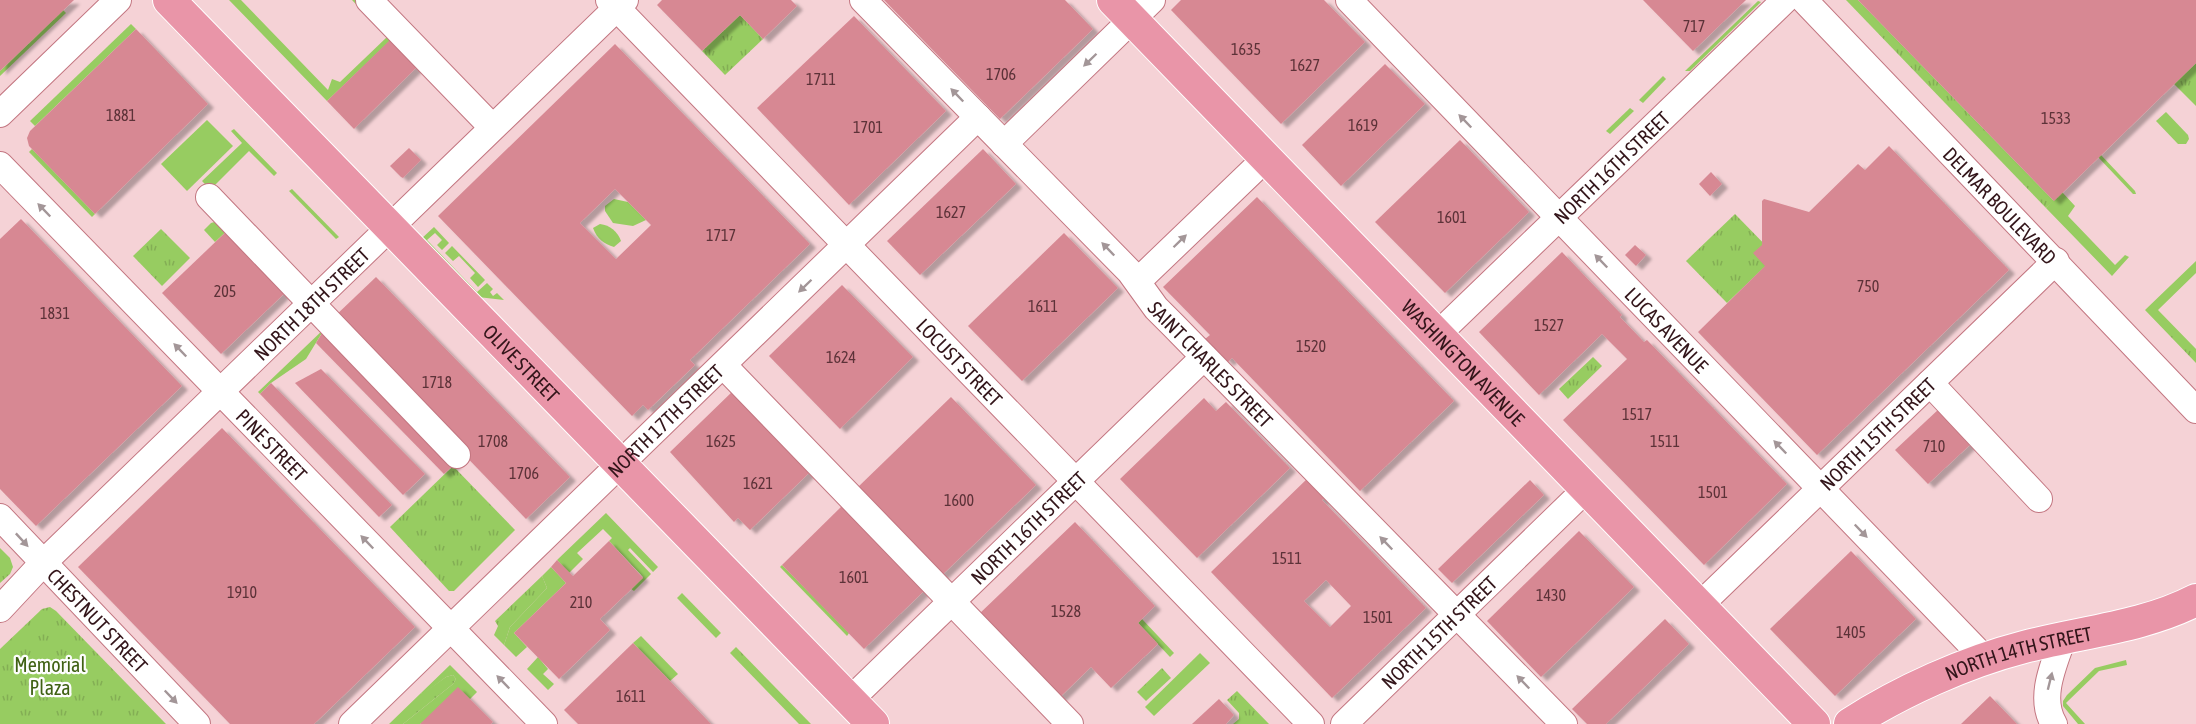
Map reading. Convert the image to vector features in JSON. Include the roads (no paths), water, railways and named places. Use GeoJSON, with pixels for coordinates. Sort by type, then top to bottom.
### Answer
{"type":"FeatureCollection","features":[{"type":"Feature","properties":{"kind":"main road","name":"OLIVE STREET"},"geometry":{"type":"LineString","coordinates":[[169,0],[873,724]]}},
{"type":"Feature","properties":{"kind":"main road","name":"WASHINGTON AVENUE"},"geometry":{"type":"LineString","coordinates":[[1132,7],[1266,158],[1814,724]]}},
{"type":"Feature","properties":{"kind":"main road","name":"NORTH 14TH STREET"},"geometry":{"type":"LineString","coordinates":[[1850,724],[1906,693],[1985,659],[2156,616],[2196,600]]}},
{"type":"Feature","properties":{"kind":"street"},"geometry":{"type":"LineString","coordinates":[[0,114],[117,0]]}},
{"type":"Feature","properties":{"kind":"street"},"geometry":{"type":"LineString","coordinates":[[369,0],[492,127]]}},
{"type":"Feature","properties":{"kind":"street","name":"SAINT CHARLES STREET"},"geometry":{"type":"LineString","coordinates":[[863,0],[1138,281],[1156,308],[1564,724]]}},
{"type":"Feature","properties":{"kind":"street","name":"LUCAS AVENUE"},"geometry":{"type":"LineString","coordinates":[[1349,0],[1985,659]]}},
{"type":"Feature","properties":{"kind":"street","name":"NORTH 16TH STREET"},"geometry":{"type":"LineString","coordinates":[[1437,335],[1785,0]]}},
{"type":"Feature","properties":{"kind":"street","name":"DELMAR BOULEVARD"},"geometry":{"type":"LineString","coordinates":[[1804,0],[2196,410]]}},
{"type":"Feature","properties":{"kind":"street","name":"NORTH 18TH STREET"},"geometry":{"type":"LineString","coordinates":[[0,609],[44,563],[617,3]]}},
{"type":"Feature","properties":{"kind":"street","name":"LOCUST STREET"},"geometry":{"type":"LineString","coordinates":[[617,3],[847,245],[1311,724]]}},
{"type":"Feature","properties":{"kind":"street"},"geometry":{"type":"LineString","coordinates":[[1004,144],[1132,7]]}},
{"type":"Feature","properties":{"kind":"street","name":"NORTH 17TH STREET"},"geometry":{"type":"LineString","coordinates":[[352,724],[978,117]]}},
{"type":"Feature","properties":{"kind":"street"},"geometry":{"type":"LineString","coordinates":[[1138,281],[1266,158]]}},
{"type":"Feature","properties":{"kind":"street","name":"PINE STREET"},"geometry":{"type":"LineString","coordinates":[[0,165],[543,724]]}},
{"type":"Feature","properties":{"kind":"street"},"geometry":{"type":"LineString","coordinates":[[209,197],[457,455]]}},
{"type":"Feature","properties":{"kind":"street","name":"NORTH 15TH STREET"},"geometry":{"type":"LineString","coordinates":[[1699,606],[2056,261]]}},
{"type":"Feature","properties":{"kind":"street","name":"NORTH 16TH STREET"},"geometry":{"type":"LineString","coordinates":[[850,700],[1204,357]]}},
{"type":"Feature","properties":{"kind":"street"},"geometry":{"type":"LineString","coordinates":[[723,365],[1070,724]]}},
{"type":"Feature","properties":{"kind":"street"},"geometry":{"type":"LineString","coordinates":[[1930,383],[2039,499]]}},
{"type":"Feature","properties":{"kind":"street","name":"NORTH 15TH STREET"},"geometry":{"type":"LineString","coordinates":[[1344,724],[1586,489]]}},
{"type":"Feature","properties":{"kind":"street","name":"CHESTNUT STREET"},"geometry":{"type":"LineString","coordinates":[[0,517],[197,724]]}},
{"type":"Feature","properties":{"kind":"street"},"geometry":{"type":"LineString","coordinates":[[2054,724],[2047,706],[2047,692],[2062,638]]}},
{"type":"Feature","properties":{"kind":"park label","name":"Memorial Plaza"},"geometry":{"type":"Point","coordinates":[50,676]}}]}
